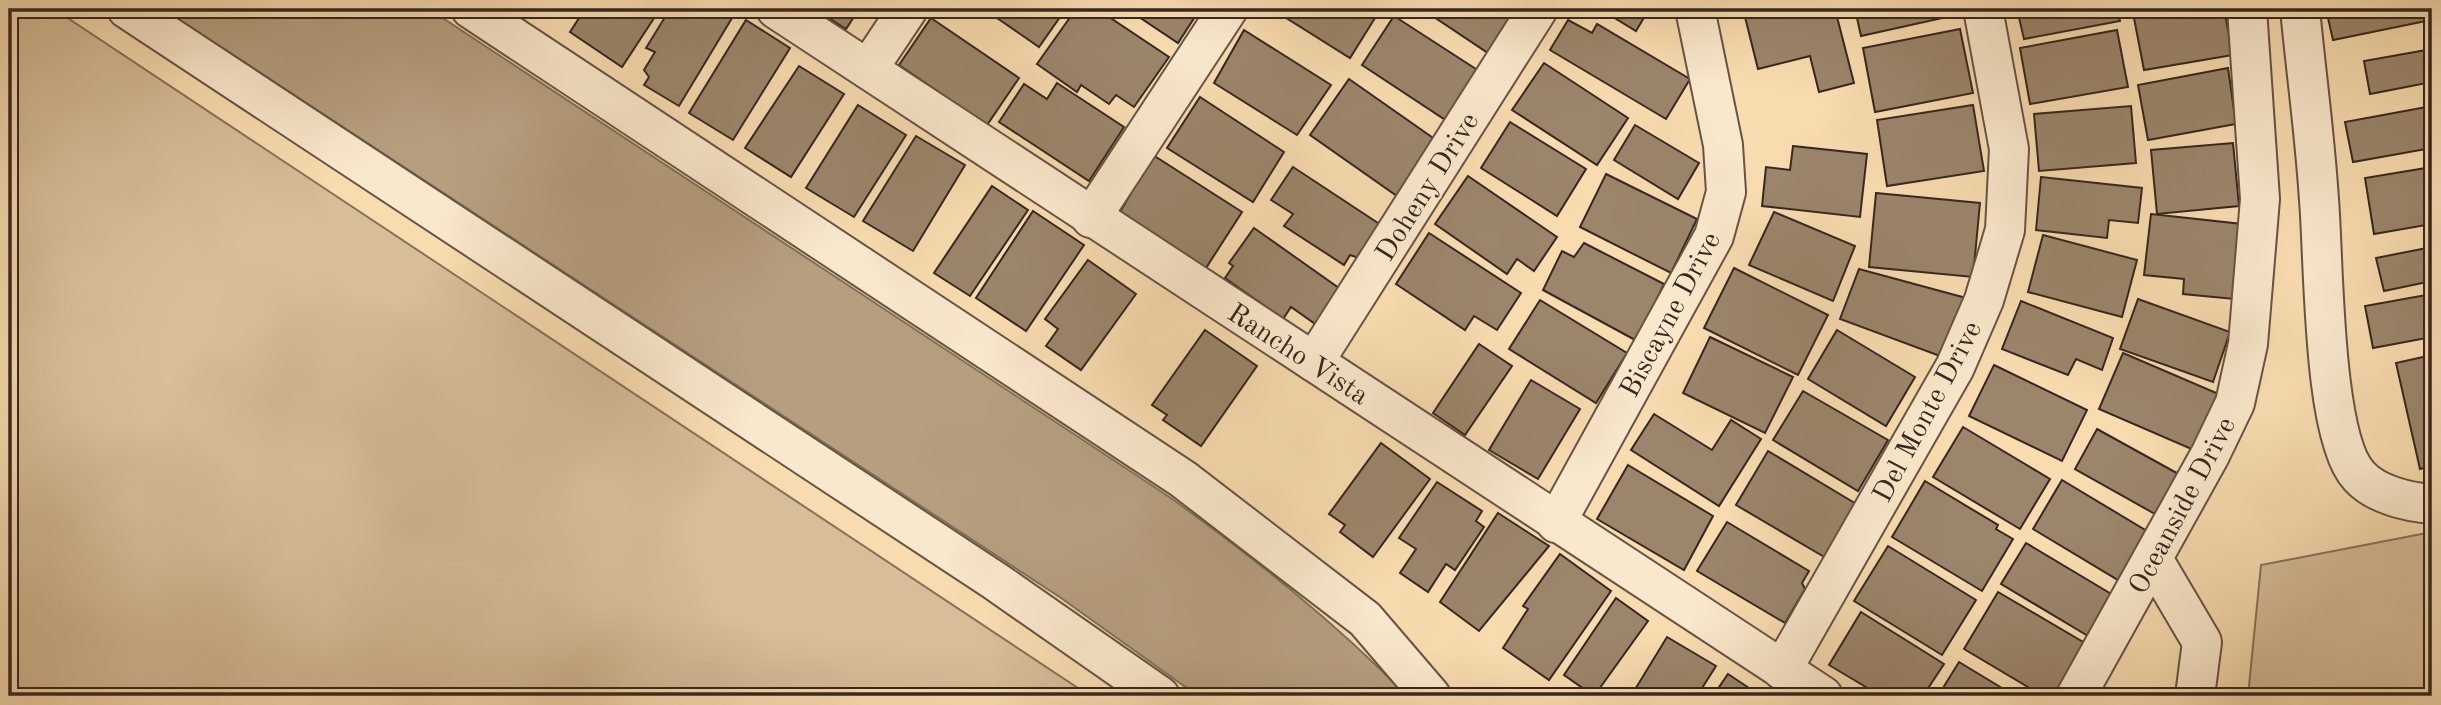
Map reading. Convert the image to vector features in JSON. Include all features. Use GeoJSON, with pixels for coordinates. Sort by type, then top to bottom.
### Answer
{"type":"FeatureCollection","features":[{"type":"Feature","properties":{"kind":"lane"},"geometry":{"type":"LineString","coordinates":[[127,9],[995,581],[1160,696]]}},
{"type":"Feature","properties":{"kind":"lane"},"geometry":{"type":"LineString","coordinates":[[471,9],[1183,479],[1365,619],[1431,696]]}},
{"type":"Feature","properties":{"kind":"lane","name":"Rancho Vista"},"geometry":{"type":"LineString","coordinates":[[776,9],[1823,696]]}},
{"type":"Feature","properties":{"kind":"lane"},"geometry":{"type":"LineString","coordinates":[[868,69],[908,9]]}},
{"type":"Feature","properties":{"kind":"lane"},"geometry":{"type":"LineString","coordinates":[[1091,218],[1228,9]]}},
{"type":"Feature","properties":{"kind":"lane","name":"Doheny Drive"},"geometry":{"type":"LineString","coordinates":[[1314,362],[1538,9]]}},
{"type":"Feature","properties":{"kind":"lane","name":"Biscayne Drive"},"geometry":{"type":"LineString","coordinates":[[1556,523],[1714,236],[1726,192],[1723,145],[1695,9]]}},
{"type":"Feature","properties":{"kind":"lane","name":"Del Monte Drive"},"geometry":{"type":"LineString","coordinates":[[1782,670],[1955,367],[1984,300],[2005,230],[2010,149],[1983,9]]}},
{"type":"Feature","properties":{"kind":"lane","name":"Oceanside Drive"},"geometry":{"type":"LineString","coordinates":[[2076,696],[2210,455],[2235,403],[2248,344],[2260,199],[2247,9]]}},
{"type":"Feature","properties":{"kind":"lane"},"geometry":{"type":"LineString","coordinates":[[2300,9],[2319,198],[2329,365],[2340,437],[2358,476],[2385,494],[2432,504]]}},
{"type":"Feature","properties":{"kind":"lane"},"geometry":{"type":"LineString","coordinates":[[2153,559],[2202,642],[2195,696]]}},
{"type":"Feature","properties":{"kind":"shaded area"},"geometry":{"type":"Polygon","coordinates":[[[9,9],[54,9],[1090,696],[9,696],[9,9]]]}},
{"type":"Feature","properties":{"kind":"shaded area"},"geometry":{"type":"Polygon","coordinates":[[[163,9],[429,9],[1168,496],[1292,591],[1351,642],[1407,696],[1198,696],[1061,598],[163,9]]]}},
{"type":"Feature","properties":{"kind":"shaded area"},"geometry":{"type":"Polygon","coordinates":[[[2432,532],[2432,696],[2248,696],[2261,565],[2432,532]]]}},
{"type":"Feature","properties":{"kind":"building"},"geometry":{"type":"Polygon","coordinates":[[[585,9],[660,9],[622,67],[570,32],[585,9]]]}},
{"type":"Feature","properties":{"kind":"building"},"geometry":{"type":"Polygon","coordinates":[[[670,9],[728,9],[735,13],[679,106],[644,85],[649,77],[644,70],[655,52],[646,48],[670,9]]]}},
{"type":"Feature","properties":{"kind":"building"},"geometry":{"type":"Polygon","coordinates":[[[815,9],[859,9],[846,29],[815,9]]]}},
{"type":"Feature","properties":{"kind":"building"},"geometry":{"type":"Polygon","coordinates":[[[984,9],[1047,9],[1060,17],[1039,47],[984,9]]]}},
{"type":"Feature","properties":{"kind":"building"},"geometry":{"type":"Polygon","coordinates":[[[1076,9],[1097,9],[1169,57],[1134,107],[1116,95],[1109,104],[1081,85],[1077,92],[1037,64],[1076,9]]]}},
{"type":"Feature","properties":{"kind":"building"},"geometry":{"type":"Polygon","coordinates":[[[1127,9],[1200,9],[1178,43],[1127,9]]]}},
{"type":"Feature","properties":{"kind":"building"},"geometry":{"type":"Polygon","coordinates":[[[1272,9],[1378,9],[1380,10],[1350,58],[1272,9]]]}},
{"type":"Feature","properties":{"kind":"building"},"geometry":{"type":"Polygon","coordinates":[[[1422,9],[1522,9],[1491,55],[1422,9]]]}},
{"type":"Feature","properties":{"kind":"building"},"geometry":{"type":"Polygon","coordinates":[[[1600,9],[1649,9],[1636,31],[1600,9]]]}},
{"type":"Feature","properties":{"kind":"building"},"geometry":{"type":"Polygon","coordinates":[[[1743,9],[1835,9],[1854,83],[1819,92],[1810,56],[1758,69],[1743,9]]]}},
{"type":"Feature","properties":{"kind":"building"},"geometry":{"type":"Polygon","coordinates":[[[1855,9],[1955,9],[1956,15],[1861,36],[1855,9]]]}},
{"type":"Feature","properties":{"kind":"building"},"geometry":{"type":"Polygon","coordinates":[[[2017,9],[2117,9],[2120,21],[2024,39],[2017,9]]]}},
{"type":"Feature","properties":{"kind":"building"},"geometry":{"type":"Polygon","coordinates":[[[2187,9],[2224,9],[2233,55],[2144,70],[2134,18],[2187,9]]]}},
{"type":"Feature","properties":{"kind":"building"},"geometry":{"type":"Polygon","coordinates":[[[2326,9],[2429,9],[2431,20],[2333,40],[2326,9]]]}},
{"type":"Feature","properties":{"kind":"building"},"geometry":{"type":"Polygon","coordinates":[[[1394,16],[1479,71],[1447,121],[1362,65],[1394,16]]]}},
{"type":"Feature","properties":{"kind":"building"},"geometry":{"type":"Polygon","coordinates":[[[931,18],[1019,78],[987,125],[899,65],[931,18]]]}},
{"type":"Feature","properties":{"kind":"building"},"geometry":{"type":"Polygon","coordinates":[[[746,20],[790,48],[733,140],[689,113],[746,20]]]}},
{"type":"Feature","properties":{"kind":"building"},"geometry":{"type":"Polygon","coordinates":[[[1568,20],[1592,33],[1597,24],[1690,79],[1666,119],[1550,50],[1568,20]]]}},
{"type":"Feature","properties":{"kind":"building"},"geometry":{"type":"Polygon","coordinates":[[[1960,29],[1973,93],[1875,112],[1863,48],[1960,29]]]}},
{"type":"Feature","properties":{"kind":"building"},"geometry":{"type":"Polygon","coordinates":[[[1244,30],[1331,85],[1297,135],[1214,83],[1244,30]]]}},
{"type":"Feature","properties":{"kind":"building"},"geometry":{"type":"Polygon","coordinates":[[[2117,30],[2128,87],[2030,104],[2020,48],[2117,30]]]}},
{"type":"Feature","properties":{"kind":"building"},"geometry":{"type":"Polygon","coordinates":[[[2432,49],[2432,82],[2370,94],[2364,61],[2432,49]]]}},
{"type":"Feature","properties":{"kind":"building"},"geometry":{"type":"Polygon","coordinates":[[[1544,63],[1628,118],[1597,165],[1512,110],[1544,63]]]}},
{"type":"Feature","properties":{"kind":"building"},"geometry":{"type":"Polygon","coordinates":[[[799,66],[844,94],[791,177],[745,148],[799,66]]]}},
{"type":"Feature","properties":{"kind":"building"},"geometry":{"type":"Polygon","coordinates":[[[2228,68],[2236,124],[2148,140],[2138,85],[2228,68]]]}},
{"type":"Feature","properties":{"kind":"building"},"geometry":{"type":"Polygon","coordinates":[[[1349,79],[1436,140],[1397,196],[1310,135],[1349,79]]]}},
{"type":"Feature","properties":{"kind":"building"},"geometry":{"type":"Polygon","coordinates":[[[1057,83],[1124,127],[1089,181],[999,122],[1024,84],[1047,99],[1057,83]]]}},
{"type":"Feature","properties":{"kind":"building"},"geometry":{"type":"Polygon","coordinates":[[[1200,97],[1284,152],[1253,202],[1167,148],[1200,97]]]}},
{"type":"Feature","properties":{"kind":"building"},"geometry":{"type":"Polygon","coordinates":[[[858,105],[906,135],[854,217],[806,188],[858,105]]]}},
{"type":"Feature","properties":{"kind":"building"},"geometry":{"type":"Polygon","coordinates":[[[1973,105],[1984,171],[1887,186],[1877,120],[1973,105]]]}},
{"type":"Feature","properties":{"kind":"building"},"geometry":{"type":"Polygon","coordinates":[[[2131,106],[2136,163],[2039,171],[2034,114],[2131,106]]]}},
{"type":"Feature","properties":{"kind":"building"},"geometry":{"type":"Polygon","coordinates":[[[2432,106],[2432,148],[2353,162],[2345,122],[2432,106]]]}},
{"type":"Feature","properties":{"kind":"building"},"geometry":{"type":"Polygon","coordinates":[[[1510,122],[1586,169],[1557,216],[1481,168],[1510,122]]]}},
{"type":"Feature","properties":{"kind":"building"},"geometry":{"type":"Polygon","coordinates":[[[1635,125],[1699,163],[1678,199],[1614,160],[1635,125]]]}},
{"type":"Feature","properties":{"kind":"building"},"geometry":{"type":"Polygon","coordinates":[[[916,136],[965,165],[913,251],[863,221],[916,136]]]}},
{"type":"Feature","properties":{"kind":"building"},"geometry":{"type":"Polygon","coordinates":[[[2233,143],[2239,206],[2157,214],[2151,150],[2233,143]]]}},
{"type":"Feature","properties":{"kind":"building"},"geometry":{"type":"Polygon","coordinates":[[[1793,146],[1867,154],[1860,217],[1762,206],[1766,167],[1790,170],[1793,146]]]}},
{"type":"Feature","properties":{"kind":"building"},"geometry":{"type":"Polygon","coordinates":[[[1153,155],[1242,212],[1206,268],[1120,212],[1153,155]]]}},
{"type":"Feature","properties":{"kind":"building"},"geometry":{"type":"Polygon","coordinates":[[[1293,167],[1381,225],[1359,258],[1350,255],[1344,265],[1284,226],[1293,214],[1271,200],[1293,167]]]}},
{"type":"Feature","properties":{"kind":"building"},"geometry":{"type":"Polygon","coordinates":[[[2432,167],[2432,224],[2374,234],[2365,178],[2432,167]]]}},
{"type":"Feature","properties":{"kind":"building"},"geometry":{"type":"Polygon","coordinates":[[[1606,174],[1697,219],[1671,273],[1580,227],[1606,174]]]}},
{"type":"Feature","properties":{"kind":"building"},"geometry":{"type":"Polygon","coordinates":[[[1468,176],[1557,237],[1534,271],[1517,259],[1507,274],[1435,224],[1468,176]]]}},
{"type":"Feature","properties":{"kind":"building"},"geometry":{"type":"Polygon","coordinates":[[[2041,177],[2142,188],[2138,223],[2109,220],[2107,238],[2036,230],[2041,177]]]}},
{"type":"Feature","properties":{"kind":"building"},"geometry":{"type":"Polygon","coordinates":[[[992,186],[1028,210],[970,296],[934,273],[992,186]]]}},
{"type":"Feature","properties":{"kind":"building"},"geometry":{"type":"Polygon","coordinates":[[[1876,193],[1980,203],[1973,277],[1869,267],[1876,193]]]}},
{"type":"Feature","properties":{"kind":"building"},"geometry":{"type":"Polygon","coordinates":[[[1033,211],[1084,245],[1026,331],[976,298],[1033,211]]]}},
{"type":"Feature","properties":{"kind":"building"},"geometry":{"type":"Polygon","coordinates":[[[1774,212],[1855,246],[1833,301],[1749,265],[1774,212]]]}},
{"type":"Feature","properties":{"kind":"building"},"geometry":{"type":"Polygon","coordinates":[[[2151,214],[2242,224],[2234,299],[2183,294],[2184,279],[2144,275],[2151,214]]]}},
{"type":"Feature","properties":{"kind":"building"},"geometry":{"type":"Polygon","coordinates":[[[1254,228],[1346,293],[1321,328],[1291,307],[1283,319],[1225,278],[1233,266],[1229,263],[1254,228]]]}},
{"type":"Feature","properties":{"kind":"building"},"geometry":{"type":"Polygon","coordinates":[[[1429,233],[1521,293],[1497,330],[1474,316],[1465,330],[1396,284],[1429,233]]]}},
{"type":"Feature","properties":{"kind":"building"},"geometry":{"type":"Polygon","coordinates":[[[2043,235],[2137,260],[2122,317],[2028,292],[2043,235]]]}},
{"type":"Feature","properties":{"kind":"building"},"geometry":{"type":"Polygon","coordinates":[[[1584,243],[1664,284],[1637,341],[1543,290],[1562,251],[1574,257],[1584,243]]]}},
{"type":"Feature","properties":{"kind":"building"},"geometry":{"type":"Polygon","coordinates":[[[2432,247],[2432,281],[2384,291],[2376,258],[2432,247]]]}},
{"type":"Feature","properties":{"kind":"building"},"geometry":{"type":"Polygon","coordinates":[[[1088,260],[1136,294],[1081,370],[1046,346],[1058,329],[1045,319],[1088,260]]]}},
{"type":"Feature","properties":{"kind":"building"},"geometry":{"type":"Polygon","coordinates":[[[1734,268],[1828,315],[1798,375],[1704,328],[1734,268]]]}},
{"type":"Feature","properties":{"kind":"building"},"geometry":{"type":"Polygon","coordinates":[[[1859,269],[1966,298],[1940,356],[1840,319],[1859,269]]]}},
{"type":"Feature","properties":{"kind":"building"},"geometry":{"type":"Polygon","coordinates":[[[2432,294],[2432,337],[2373,348],[2365,306],[2432,294]]]}},
{"type":"Feature","properties":{"kind":"building"},"geometry":{"type":"Polygon","coordinates":[[[2138,299],[2230,332],[2213,382],[2120,349],[2138,299]]]}},
{"type":"Feature","properties":{"kind":"building"},"geometry":{"type":"Polygon","coordinates":[[[1540,300],[1627,353],[1596,403],[1509,349],[1540,300]]]}},
{"type":"Feature","properties":{"kind":"building"},"geometry":{"type":"Polygon","coordinates":[[[2021,301],[2113,338],[2102,370],[2076,359],[2068,375],[2002,349],[2021,301]]]}},
{"type":"Feature","properties":{"kind":"building"},"geometry":{"type":"Polygon","coordinates":[[[1205,330],[1257,366],[1201,446],[1163,420],[1167,415],[1152,405],[1205,330]]]}},
{"type":"Feature","properties":{"kind":"building"},"geometry":{"type":"Polygon","coordinates":[[[1837,330],[1915,377],[1886,426],[1808,379],[1837,330]]]}},
{"type":"Feature","properties":{"kind":"building"},"geometry":{"type":"Polygon","coordinates":[[[1710,337],[1793,377],[1765,433],[1683,393],[1710,337]]]}},
{"type":"Feature","properties":{"kind":"building"},"geometry":{"type":"Polygon","coordinates":[[[1479,344],[1512,366],[1465,435],[1433,413],[1479,344]]]}},
{"type":"Feature","properties":{"kind":"building"},"geometry":{"type":"Polygon","coordinates":[[[2123,353],[2221,395],[2196,451],[2099,409],[2123,353]]]}},
{"type":"Feature","properties":{"kind":"building"},"geometry":{"type":"Polygon","coordinates":[[[2432,355],[2432,466],[2420,469],[2396,363],[2432,355]]]}},
{"type":"Feature","properties":{"kind":"building"},"geometry":{"type":"Polygon","coordinates":[[[1994,365],[2087,410],[2062,461],[1969,416],[1994,365]]]}},
{"type":"Feature","properties":{"kind":"building"},"geometry":{"type":"Polygon","coordinates":[[[1531,380],[1580,409],[1538,479],[1489,450],[1531,380]]]}},
{"type":"Feature","properties":{"kind":"building"},"geometry":{"type":"Polygon","coordinates":[[[1803,391],[1888,440],[1858,491],[1773,440],[1803,391]]]}},
{"type":"Feature","properties":{"kind":"building"},"geometry":{"type":"Polygon","coordinates":[[[1654,414],[1712,450],[1731,420],[1761,439],[1719,506],[1631,450],[1654,414]]]}},
{"type":"Feature","properties":{"kind":"building"},"geometry":{"type":"Polygon","coordinates":[[[1963,427],[2050,479],[2020,529],[1933,477],[1963,427]]]}},
{"type":"Feature","properties":{"kind":"building"},"geometry":{"type":"Polygon","coordinates":[[[2097,429],[2184,477],[2162,518],[2075,469],[2097,429]]]}},
{"type":"Feature","properties":{"kind":"building"},"geometry":{"type":"Polygon","coordinates":[[[1381,443],[1430,479],[1373,557],[1340,532],[1345,525],[1329,514],[1381,443]]]}},
{"type":"Feature","properties":{"kind":"building"},"geometry":{"type":"Polygon","coordinates":[[[1768,451],[1858,505],[1826,558],[1736,505],[1768,451]]]}},
{"type":"Feature","properties":{"kind":"building"},"geometry":{"type":"Polygon","coordinates":[[[1628,465],[1713,516],[1684,570],[1597,519],[1628,465]]]}},
{"type":"Feature","properties":{"kind":"building"},"geometry":{"type":"Polygon","coordinates":[[[2062,480],[2147,531],[2118,580],[2033,529],[2062,480]]]}},
{"type":"Feature","properties":{"kind":"building"},"geometry":{"type":"Polygon","coordinates":[[[1925,481],[1998,525],[1996,529],[2013,539],[1982,591],[1892,537],[1925,481]]]}},
{"type":"Feature","properties":{"kind":"building"},"geometry":{"type":"Polygon","coordinates":[[[1437,482],[1482,511],[1476,521],[1484,527],[1455,570],[1446,564],[1428,592],[1400,573],[1416,549],[1399,538],[1437,482]]]}},
{"type":"Feature","properties":{"kind":"building"},"geometry":{"type":"Polygon","coordinates":[[[1498,513],[1549,546],[1479,631],[1440,602],[1498,513]]]}},
{"type":"Feature","properties":{"kind":"building"},"geometry":{"type":"Polygon","coordinates":[[[1727,522],[1809,571],[1802,583],[1805,589],[1785,623],[1697,571],[1727,522]]]}},
{"type":"Feature","properties":{"kind":"building"},"geometry":{"type":"Polygon","coordinates":[[[2026,543],[2113,595],[2088,636],[2001,584],[2026,543]]]}},
{"type":"Feature","properties":{"kind":"building"},"geometry":{"type":"Polygon","coordinates":[[[1888,546],[1976,600],[1942,655],[1854,601],[1888,546]]]}},
{"type":"Feature","properties":{"kind":"building"},"geometry":{"type":"Polygon","coordinates":[[[1560,554],[1611,591],[1549,680],[1503,648],[1528,609],[1523,606],[1560,554]]]}},
{"type":"Feature","properties":{"kind":"building"},"geometry":{"type":"Polygon","coordinates":[[[1998,592],[2090,646],[2060,696],[2043,696],[1964,649],[1998,592]]]}},
{"type":"Feature","properties":{"kind":"building"},"geometry":{"type":"Polygon","coordinates":[[[1616,598],[1648,621],[1594,696],[1564,675],[1616,598]]]}},
{"type":"Feature","properties":{"kind":"building"},"geometry":{"type":"Polygon","coordinates":[[[1861,612],[1944,664],[1923,696],[1881,696],[1829,665],[1861,612]]]}},
{"type":"Feature","properties":{"kind":"building"},"geometry":{"type":"Polygon","coordinates":[[[1667,637],[1716,666],[1697,696],[1631,696],[1667,637]]]}},
{"type":"Feature","properties":{"kind":"building"},"geometry":{"type":"Polygon","coordinates":[[[1959,662],[2015,696],[1938,696],[1959,662]]]}},
{"type":"Feature","properties":{"kind":"building"},"geometry":{"type":"Polygon","coordinates":[[[1728,674],[1761,696],[1713,696],[1728,674]]]}}]}
